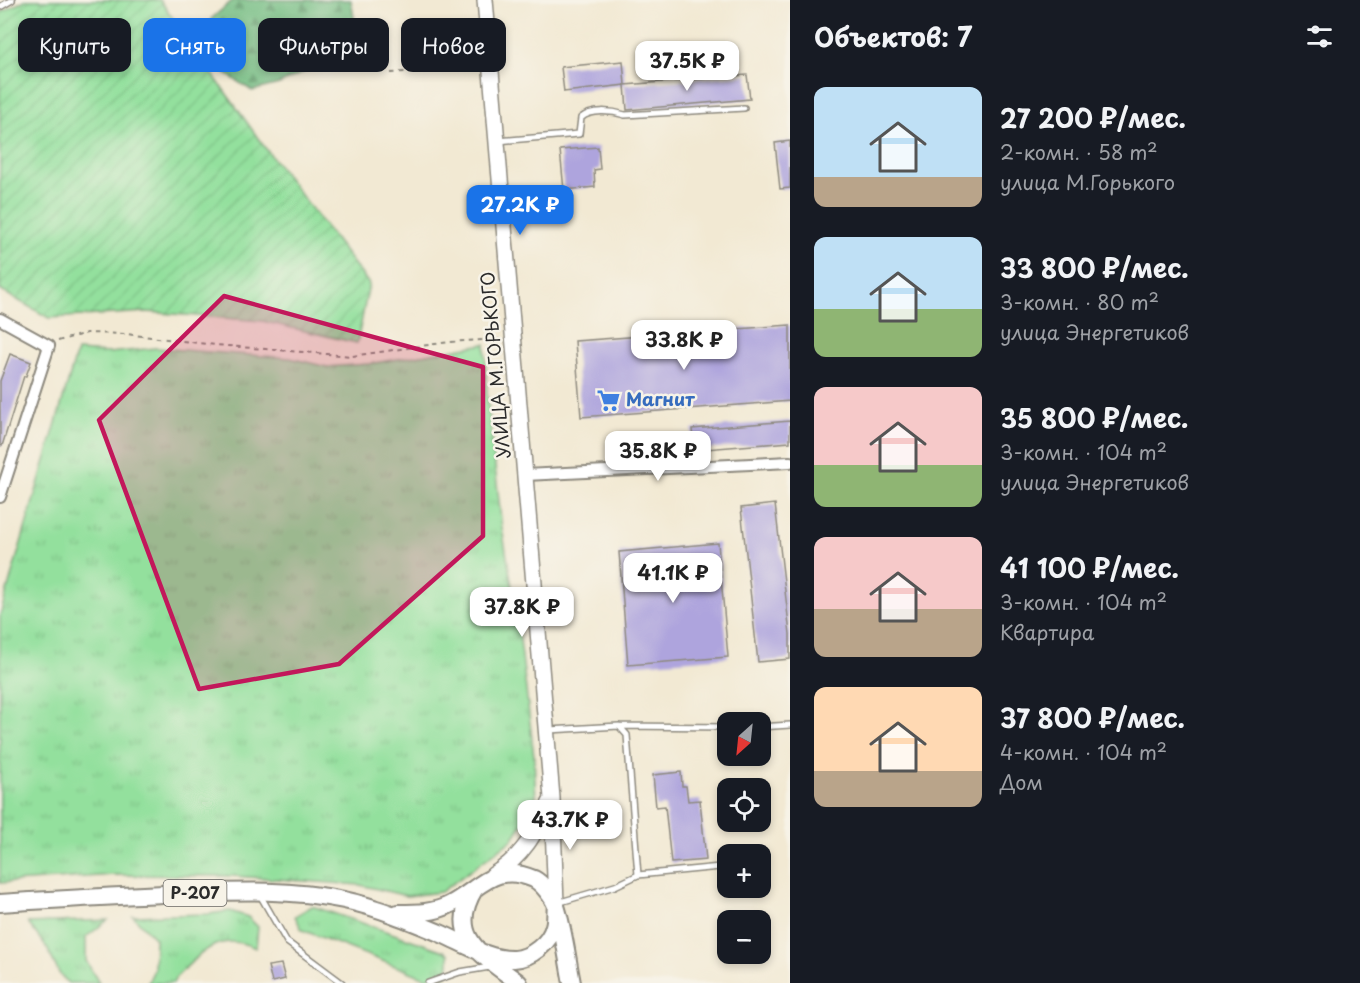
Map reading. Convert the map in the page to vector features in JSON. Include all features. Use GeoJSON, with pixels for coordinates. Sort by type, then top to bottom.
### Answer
{"type":"FeatureCollection","features":[{"type":"Feature","properties":{"kind":"main road","name":"УЛИЦА М.ГОРЬКОГО"},"geometry":{"type":"LineString","coordinates":[[484,0],[486,18]]}},
{"type":"Feature","properties":{"kind":"main road","name":"УЛИЦА М.ГОРЬКОГО"},"geometry":{"type":"LineString","coordinates":[[490,72],[552,798],[556,904]]}},
{"type":"Feature","properties":{"kind":"main road"},"geometry":{"type":"LineString","coordinates":[[476,950],[463,923],[467,900],[482,883],[509,866],[521,852],[533,837],[552,798]]}},
{"type":"Feature","properties":{"kind":"main road","name":"Р-207"},"geometry":{"type":"LineString","coordinates":[[388,913],[424,913],[450,904],[482,883],[505,873],[515,873],[540,881],[556,904],[572,983]]}},
{"type":"Feature","properties":{"kind":"main road","name":"Р-207"},"geometry":{"type":"LineString","coordinates":[[0,903],[147,894],[295,892],[345,900],[388,913],[503,959],[518,959],[533,953],[545,942],[554,927],[556,904]]}},
{"type":"Feature","properties":{"kind":"main road","name":"Р-207"},"geometry":{"type":"LineString","coordinates":[[476,950],[519,983]]}},
{"type":"Feature","properties":{"kind":"street"},"geometry":{"type":"LineString","coordinates":[[0,320],[49,346],[0,497]]}},
{"type":"Feature","properties":{"kind":"street"},"geometry":{"type":"LineString","coordinates":[[525,475],[790,462]]}},
{"type":"Feature","properties":{"kind":"lane"},"geometry":{"type":"LineString","coordinates":[[0,7],[12,0]]}},
{"type":"Feature","properties":{"kind":"lane"},"geometry":{"type":"LineString","coordinates":[[496,141],[579,134],[581,118],[586,114],[614,112],[625,115],[744,108]]}},
{"type":"Feature","properties":{"kind":"lane"},"geometry":{"type":"LineString","coordinates":[[771,726],[790,725]]}},
{"type":"Feature","properties":{"kind":"lane"},"geometry":{"type":"LineString","coordinates":[[619,726],[627,735],[639,875]]}},
{"type":"Feature","properties":{"kind":"lane"},"geometry":{"type":"LineString","coordinates":[[546,730],[619,726],[717,727]]}},
{"type":"Feature","properties":{"kind":"lane"},"geometry":{"type":"LineString","coordinates":[[556,904],[615,886],[639,875],[717,867]]}},
{"type":"Feature","properties":{"kind":"lane"},"geometry":{"type":"LineString","coordinates":[[258,891],[287,942],[342,983]]}},
{"type":"Feature","properties":{"kind":"lane"},"geometry":{"type":"LineString","coordinates":[[428,983],[479,967],[498,967]]}},
{"type":"Feature","properties":{"kind":"path"},"geometry":{"type":"LineString","coordinates":[[391,72],[401,71]]}},
{"type":"Feature","properties":{"kind":"path"},"geometry":{"type":"LineString","coordinates":[[49,346],[59,340],[80,334],[126,334],[215,345],[352,356],[449,342],[499,339]]}},
{"type":"Feature","properties":{"kind":"highlighted area"},"geometry":{"type":"Polygon","coordinates":[[[224,296],[483,367],[483,536],[339,664],[199,689],[99,420],[224,296]]]}},
{"type":"Feature","properties":{"kind":"green space"},"geometry":{"type":"Polygon","coordinates":[[[25,0],[160,0],[173,18],[143,18],[143,72],[211,72],[263,145],[369,284],[357,343],[262,321],[147,312],[49,318],[0,290],[0,13],[25,0]]]}},
{"type":"Feature","properties":{"kind":"green space"},"geometry":{"type":"Polygon","coordinates":[[[233,0],[351,0],[354,18],[258,18],[258,72],[304,72],[279,84],[252,91],[223,72],[246,72],[246,18],[212,18],[233,0]]]}},
{"type":"Feature","properties":{"kind":"green space"},"geometry":{"type":"Polygon","coordinates":[[[485,344],[487,394],[502,528],[517,615],[534,756],[536,803],[512,840],[441,892],[407,896],[360,885],[233,876],[114,875],[0,883],[0,615],[77,351],[109,353],[156,348],[290,358],[327,367],[369,364],[485,344]]]}},
{"type":"Feature","properties":{"kind":"green space"},"geometry":{"type":"Polygon","coordinates":[[[312,906],[444,951],[449,954],[446,976],[426,978],[302,930],[295,916],[312,906]]]}},
{"type":"Feature","properties":{"kind":"green space"},"geometry":{"type":"Polygon","coordinates":[[[230,911],[248,917],[258,927],[256,948],[242,943],[221,943],[203,952],[176,977],[173,983],[148,983],[154,969],[155,939],[133,916],[209,914],[230,911]]]}},
{"type":"Feature","properties":{"kind":"green space"},"geometry":{"type":"Polygon","coordinates":[[[108,920],[86,937],[86,961],[99,983],[68,983],[59,973],[47,948],[28,923],[108,920]]]}},
{"type":"Feature","properties":{"kind":"building"},"geometry":{"type":"Polygon","coordinates":[[[623,61],[625,85],[564,92],[561,67],[623,61]]]}},
{"type":"Feature","properties":{"kind":"building"},"geometry":{"type":"Polygon","coordinates":[[[747,75],[750,99],[627,110],[625,85],[747,75]]]}},
{"type":"Feature","properties":{"kind":"building"},"geometry":{"type":"Polygon","coordinates":[[[790,141],[790,188],[780,189],[775,143],[790,141]]]}},
{"type":"Feature","properties":{"kind":"building"},"geometry":{"type":"Polygon","coordinates":[[[598,147],[600,169],[594,170],[595,187],[564,190],[560,150],[598,147]]]}},
{"type":"Feature","properties":{"kind":"building"},"geometry":{"type":"Polygon","coordinates":[[[790,325],[790,401],[581,417],[575,341],[790,325]]]}},
{"type":"Feature","properties":{"kind":"building"},"geometry":{"type":"Polygon","coordinates":[[[10,354],[31,362],[24,376],[2,446],[0,445],[0,381],[10,354]]]}},
{"type":"Feature","properties":{"kind":"building"},"geometry":{"type":"Polygon","coordinates":[[[790,421],[790,442],[694,450],[692,429],[790,421]]]}},
{"type":"Feature","properties":{"kind":"building"},"geometry":{"type":"Polygon","coordinates":[[[775,504],[790,634],[790,659],[758,662],[741,508],[775,504]]]}},
{"type":"Feature","properties":{"kind":"building"},"geometry":{"type":"Polygon","coordinates":[[[718,543],[728,657],[628,665],[619,552],[718,543]]]}},
{"type":"Feature","properties":{"kind":"building"},"geometry":{"type":"Polygon","coordinates":[[[681,772],[682,786],[686,786],[688,801],[700,800],[706,860],[671,863],[665,806],[656,807],[653,775],[681,772]]]}},
{"type":"Feature","properties":{"kind":"building"},"geometry":{"type":"Polygon","coordinates":[[[281,964],[285,979],[272,982],[268,966],[281,964]]]}},
{"type":"Feature","properties":{"kind":"place","name":"Магнит"},"geometry":{"type":"Point","coordinates":[608,400]}}]}
